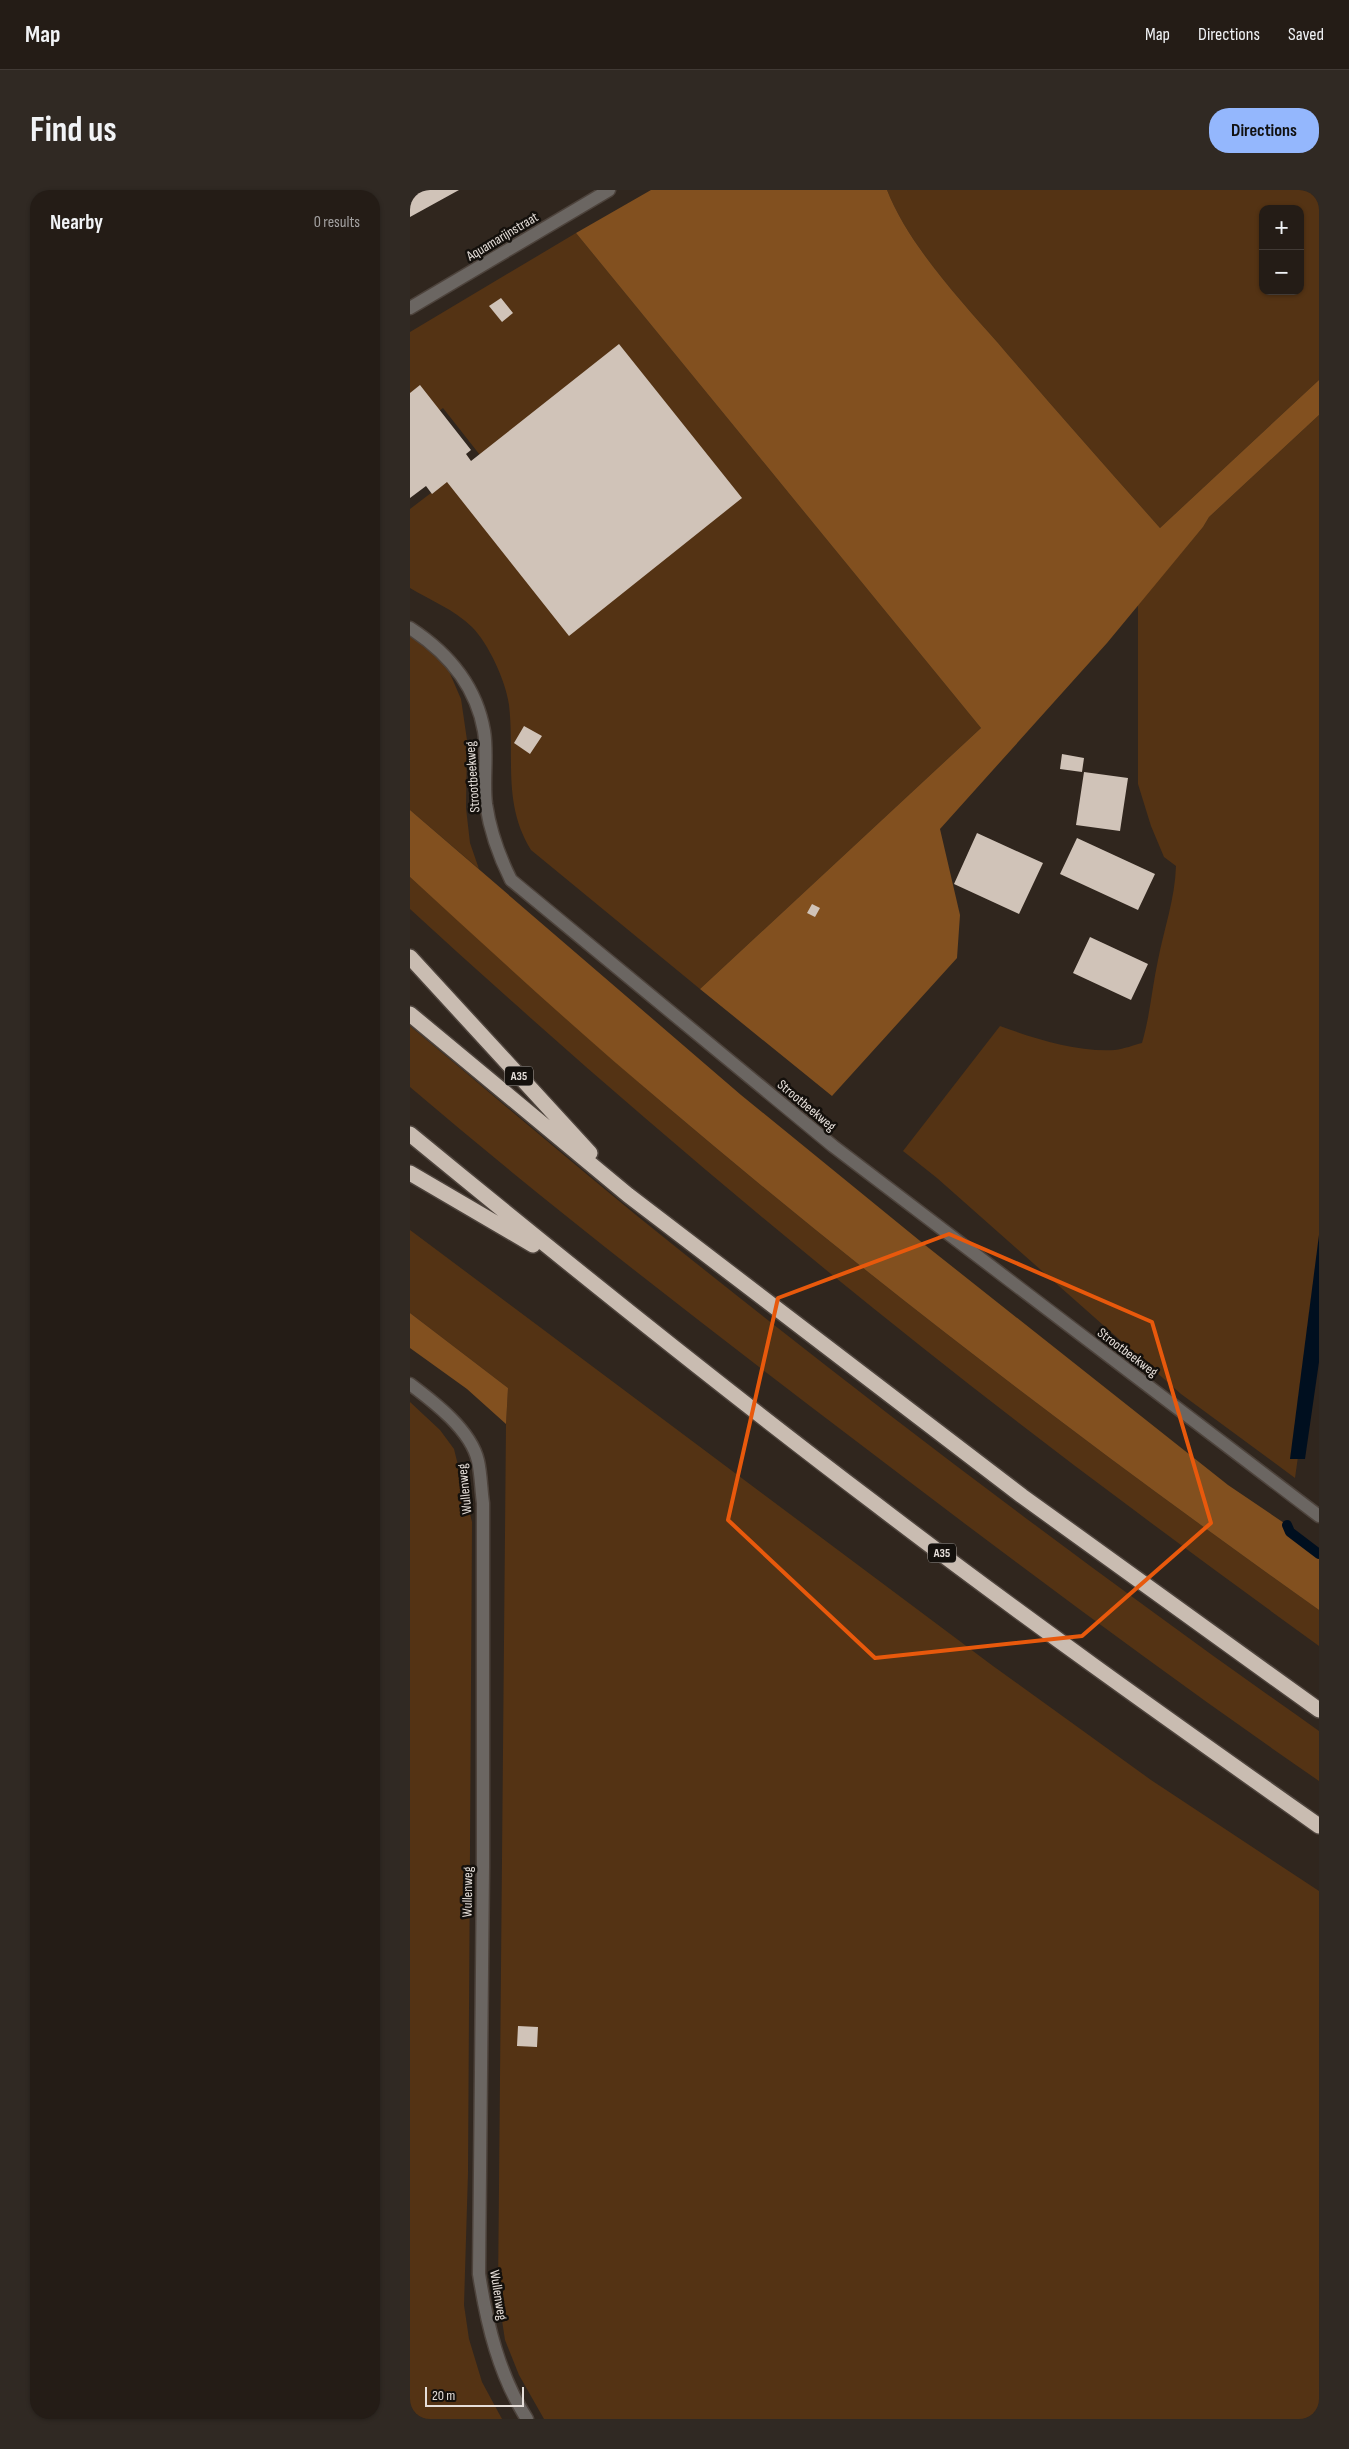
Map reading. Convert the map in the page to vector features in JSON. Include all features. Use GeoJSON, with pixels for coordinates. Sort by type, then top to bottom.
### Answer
{"type":"FeatureCollection","features":[{"type":"Feature","properties":{"kind":"highway","name":"A35"},"geometry":{"type":"LineString","coordinates":[[410,957],[628,1195]]}},
{"type":"Feature","properties":{"kind":"highway","name":"A35"},"geometry":{"type":"LineString","coordinates":[[410,1014],[628,1195],[1022,1496],[1319,1710]]}},
{"type":"Feature","properties":{"kind":"highway","name":"A35"},"geometry":{"type":"LineString","coordinates":[[410,1134],[573,1268],[889,1514],[1128,1691],[1319,1826]]}},
{"type":"Feature","properties":{"kind":"highway","name":"A35"},"geometry":{"type":"LineString","coordinates":[[410,1173],[573,1268]]}},
{"type":"Feature","properties":{"kind":"street","name":"Aquamarijnstraat"},"geometry":{"type":"LineString","coordinates":[[410,308],[609,190]]}},
{"type":"Feature","properties":{"kind":"street","name":"Strootbeekweg"},"geometry":{"type":"LineString","coordinates":[[410,628],[432,642],[459,671],[473,694],[484,731],[486,803],[497,852],[511,880],[833,1146],[1319,1516]]}},
{"type":"Feature","properties":{"kind":"street","name":"Wullenweg"},"geometry":{"type":"LineString","coordinates":[[410,1384],[435,1403],[462,1430],[478,1459],[483,1503],[483,1868],[479,2274],[487,2322],[498,2361],[527,2419]]}},
{"type":"Feature","properties":{"kind":"highlighted area"},"geometry":{"type":"Polygon","coordinates":[[[949,1234],[1152,1322],[1211,1523],[1082,1636],[875,1658],[728,1520],[778,1298],[949,1234]]]}},
{"type":"Feature","properties":{"kind":"shaded area"},"geometry":{"type":"Polygon","coordinates":[[[651,190],[887,190],[908,231],[936,271],[1160,528],[1319,380],[1319,415],[1209,517],[1203,527],[1107,643],[940,829],[960,915],[957,958],[832,1096],[700,989],[981,728],[576,233],[651,190]]]}},
{"type":"Feature","properties":{"kind":"shaded area"},"geometry":{"type":"Polygon","coordinates":[[[887,190],[1319,190],[1319,380],[1160,528],[952,290],[921,251],[908,231],[887,190]]]}},
{"type":"Feature","properties":{"kind":"shaded area"},"geometry":{"type":"Polygon","coordinates":[[[576,233],[981,728],[700,989],[531,850],[516,815],[511,779],[509,705],[504,685],[495,663],[472,627],[450,610],[410,588],[410,509],[452,477],[487,464],[443,408],[410,433],[410,332],[576,233]]]}},
{"type":"Feature","properties":{"kind":"shaded area"},"geometry":{"type":"Polygon","coordinates":[[[1319,415],[1319,1307],[1295,1478],[1181,1394],[937,1178],[903,1151],[1000,1026],[1042,1040],[1086,1049],[1115,1050],[1142,1043],[1171,902],[1176,866],[1164,857],[1151,826],[1138,784],[1138,604],[1203,527],[1209,517],[1319,415]]]}},
{"type":"Feature","properties":{"kind":"shaded area"},"geometry":{"type":"Polygon","coordinates":[[[410,636],[435,650],[445,662],[461,699],[467,740],[466,808],[470,843],[479,869],[410,810],[410,636]]]}},
{"type":"Feature","properties":{"kind":"shaded area"},"geometry":{"type":"Polygon","coordinates":[[[410,810],[741,1095],[925,1245],[1228,1485],[1287,1525],[1290,1533],[1319,1554],[1319,1610],[1151,1489],[904,1301],[743,1171],[599,1048],[410,877],[410,810]]]}},
{"type":"Feature","properties":{"kind":"shaded area"},"geometry":{"type":"Polygon","coordinates":[[[410,877],[632,1076],[743,1171],[823,1236],[1068,1427],[1319,1610],[1319,1646],[1157,1527],[947,1367],[855,1294],[674,1143],[410,909],[410,877]]]}},
{"type":"Feature","properties":{"kind":"shaded area"},"geometry":{"type":"Polygon","coordinates":[[[410,1026],[643,1221],[835,1372],[1075,1555],[1319,1731],[1319,1781],[1143,1656],[913,1484],[630,1267],[464,1133],[410,1087],[410,1026]]]}},
{"type":"Feature","properties":{"kind":"shaded area"},"geometry":{"type":"Polygon","coordinates":[[[410,1230],[993,1666],[1151,1780],[1319,1891],[1319,2419],[544,2419],[519,2375],[505,2340],[498,2294],[506,1424],[508,1388],[410,1313],[410,1230]]]}},
{"type":"Feature","properties":{"kind":"shaded area"},"geometry":{"type":"Polygon","coordinates":[[[410,1313],[508,1388],[506,1424],[467,1389],[410,1348],[410,1313]]]}},
{"type":"Feature","properties":{"kind":"shaded area"},"geometry":{"type":"Polygon","coordinates":[[[410,1402],[440,1430],[454,1449],[472,1522],[468,2173],[464,2305],[469,2339],[482,2382],[502,2419],[410,2419],[410,1402]]]}},
{"type":"Feature","properties":{"kind":"water"},"geometry":{"type":"Polygon","coordinates":[[[1319,1235],[1319,1362],[1305,1459],[1290,1459],[1319,1235]]]}},
{"type":"Feature","properties":{"kind":"building"},"geometry":{"type":"Polygon","coordinates":[[[410,190],[459,190],[410,217],[410,190]]]}},
{"type":"Feature","properties":{"kind":"building"},"geometry":{"type":"Polygon","coordinates":[[[501,298],[513,313],[502,322],[489,306],[501,298]]]}},
{"type":"Feature","properties":{"kind":"building"},"geometry":{"type":"Polygon","coordinates":[[[619,344],[742,498],[569,636],[447,482],[432,494],[426,486],[410,498],[410,393],[420,385],[471,450],[466,454],[471,461],[619,344]]]}},
{"type":"Feature","properties":{"kind":"building"},"geometry":{"type":"Polygon","coordinates":[[[524,726],[542,736],[530,754],[514,743],[524,726]]]}},
{"type":"Feature","properties":{"kind":"building"},"geometry":{"type":"Polygon","coordinates":[[[1062,754],[1084,758],[1082,772],[1060,769],[1062,754]]]}},
{"type":"Feature","properties":{"kind":"building"},"geometry":{"type":"Polygon","coordinates":[[[1084,772],[1128,778],[1120,831],[1076,825],[1084,772]]]}},
{"type":"Feature","properties":{"kind":"building"},"geometry":{"type":"Polygon","coordinates":[[[977,833],[1043,863],[1019,914],[954,884],[977,833]]]}},
{"type":"Feature","properties":{"kind":"building"},"geometry":{"type":"Polygon","coordinates":[[[1077,838],[1155,874],[1138,910],[1060,874],[1077,838]]]}},
{"type":"Feature","properties":{"kind":"building"},"geometry":{"type":"Polygon","coordinates":[[[812,904],[820,908],[815,917],[807,913],[812,904]]]}},
{"type":"Feature","properties":{"kind":"building"},"geometry":{"type":"Polygon","coordinates":[[[1090,937],[1148,964],[1131,1000],[1073,973],[1090,937]]]}},
{"type":"Feature","properties":{"kind":"building"},"geometry":{"type":"Polygon","coordinates":[[[518,2026],[538,2027],[537,2047],[517,2046],[518,2026]]]}},
{"type":"Feature","properties":{"kind":"waterway"},"geometry":{"type":"LineString","coordinates":[[1287,1525],[1290,1532],[1319,1554]]}}]}
